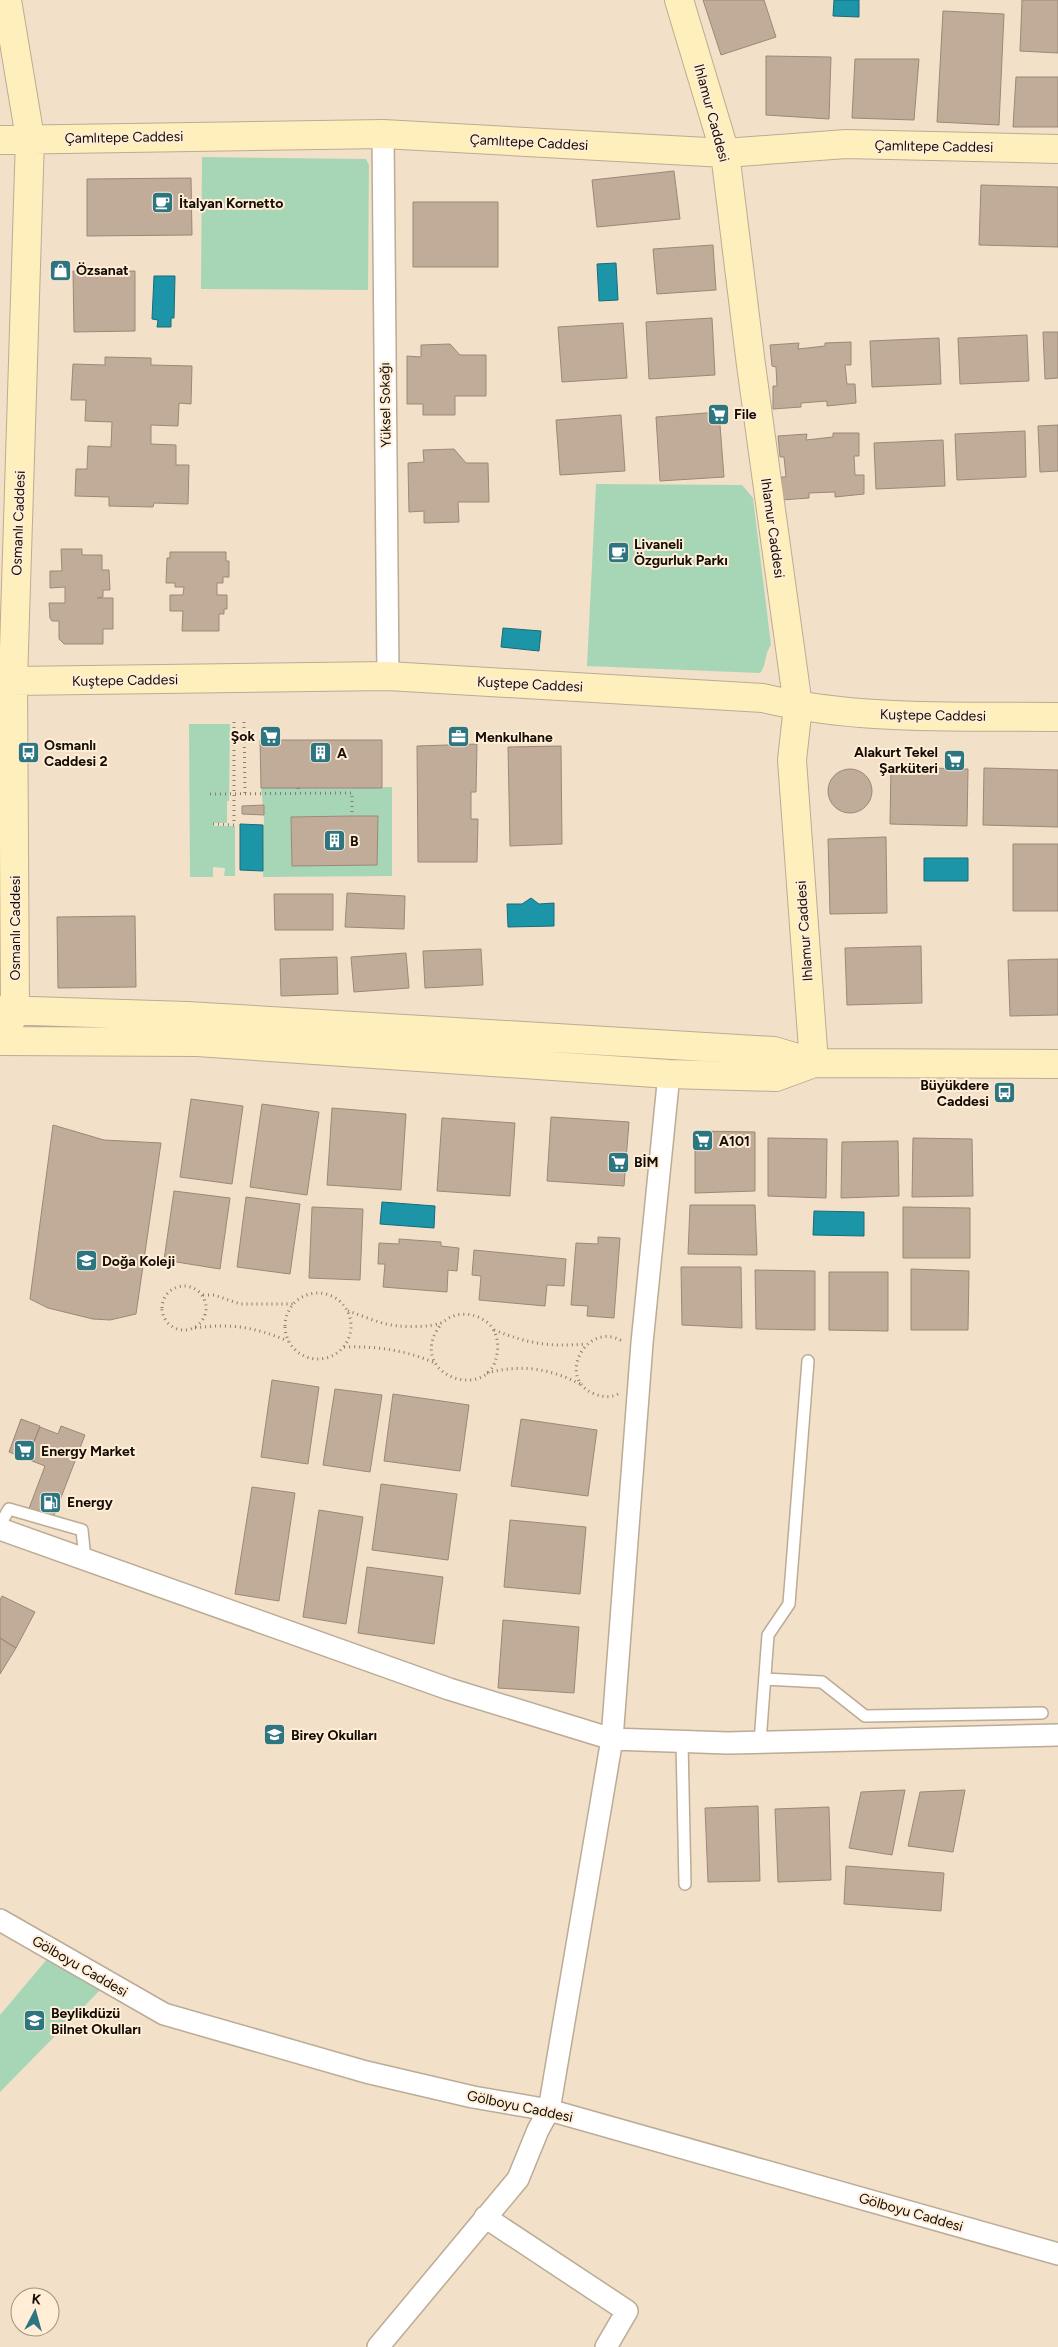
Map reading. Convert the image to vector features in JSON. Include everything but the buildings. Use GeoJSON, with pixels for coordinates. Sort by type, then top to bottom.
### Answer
{"type":"FeatureCollection","features":[{"type":"Feature","properties":{"kind":"street","name":"Osmanlı Caddesi"},"geometry":{"type":"LineString","coordinates":[[1,1039],[8,1010],[7,682],[30,138],[7,0]]}},
{"type":"Feature","properties":{"kind":"street","name":"Ihlamur Caddesi"},"geometry":{"type":"LineString","coordinates":[[679,0],[725,153],[751,366],[798,706],[792,760],[814,1063]]}},
{"type":"Feature","properties":{"kind":"street","name":"Çamlıtepe Caddesi"},"geometry":{"type":"LineString","coordinates":[[0,140],[30,138],[382,134],[725,153],[846,144],[1058,149]]}},
{"type":"Feature","properties":{"kind":"street","name":"Yüksel Sokağı"},"geometry":{"type":"LineString","coordinates":[[382,134],[388,676]]}},
{"type":"Feature","properties":{"kind":"street","name":"Kuştepe Caddesi"},"geometry":{"type":"LineString","coordinates":[[7,682],[388,676],[763,698],[798,706],[877,715],[1058,717]]}},
{"type":"Feature","properties":{"kind":"street"},"geometry":{"type":"LineString","coordinates":[[8,1010],[187,1016],[774,1051],[814,1063],[1058,1064]]}},
{"type":"Feature","properties":{"kind":"street"},"geometry":{"type":"LineString","coordinates":[[1,1039],[197,1042],[670,1074],[776,1076],[814,1063]]}},
{"type":"Feature","properties":{"kind":"street"},"geometry":{"type":"LineString","coordinates":[[378,2347],[484,2217],[518,2179],[538,2130],[549,2110],[612,1739],[642,1343],[670,1074],[670,1045]]}},
{"type":"Feature","properties":{"kind":"street"},"geometry":{"type":"LineString","coordinates":[[0,1529],[449,1689],[612,1739],[682,1742],[760,1742],[1058,1735]]}},
{"type":"Feature","properties":{"kind":"street","name":"Gölboyu Caddesi"},"geometry":{"type":"LineString","coordinates":[[0,1920],[164,2014],[366,2072],[473,2097],[549,2110],[1058,2254]]}},
{"type":"Feature","properties":{"kind":"street"},"geometry":{"type":"LineString","coordinates":[[484,2217],[628,2311],[606,2347]]}},
{"type":"Feature","properties":{"kind":"lane"},"geometry":{"type":"LineString","coordinates":[[760,1742],[768,1635],[789,1604],[808,1361]]}},
{"type":"Feature","properties":{"kind":"lane"},"geometry":{"type":"LineString","coordinates":[[0,1525],[9,1509],[82,1530],[85,1559]]}},
{"type":"Feature","properties":{"kind":"lane"},"geometry":{"type":"LineString","coordinates":[[765,1679],[822,1682],[866,1716],[1042,1713]]}},
{"type":"Feature","properties":{"kind":"lane"},"geometry":{"type":"LineString","coordinates":[[682,1742],[685,1884]]}},
{"type":"Feature","properties":{"kind":"path"},"geometry":{"type":"LineString","coordinates":[[213,824],[234,824],[234,722]]}},
{"type":"Feature","properties":{"kind":"path"},"geometry":{"type":"LineString","coordinates":[[244,722],[245,794]]}},
{"type":"Feature","properties":{"kind":"path"},"geometry":{"type":"LineString","coordinates":[[298,788],[298,794]]}},
{"type":"Feature","properties":{"kind":"path"},"geometry":{"type":"LineString","coordinates":[[210,794],[352,793],[352,816]]}},
{"type":"Feature","properties":{"kind":"path"},"geometry":{"type":"LineString","coordinates":[[194,1328],[204,1317],[206,1302],[202,1295],[197,1290],[183,1285],[169,1290],[162,1302],[163,1316],[172,1328],[186,1330],[241,1326],[256,1329],[288,1341]]}},
{"type":"Feature","properties":{"kind":"path"},"geometry":{"type":"LineString","coordinates":[[344,1347],[352,1326],[348,1311],[337,1298],[327,1293],[305,1295],[293,1304],[285,1320],[285,1331],[288,1341],[295,1350],[304,1356],[314,1359],[325,1358],[344,1347],[379,1346],[400,1350],[435,1363]]}},
{"type":"Feature","properties":{"kind":"path"},"geometry":{"type":"LineString","coordinates":[[202,1295],[214,1295],[240,1304],[293,1304]]}},
{"type":"Feature","properties":{"kind":"path"},"geometry":{"type":"LineString","coordinates":[[348,1311],[398,1326],[442,1323]]}},
{"type":"Feature","properties":{"kind":"path"},"geometry":{"type":"LineString","coordinates":[[486,1373],[497,1358],[498,1347],[493,1330],[483,1319],[473,1315],[462,1314],[451,1317],[442,1323],[435,1332],[431,1353],[435,1363],[442,1372],[451,1378],[462,1381],[473,1380],[486,1373],[516,1368],[529,1368],[560,1374],[582,1385]]}},
{"type":"Feature","properties":{"kind":"path"},"geometry":{"type":"LineString","coordinates":[[493,1330],[529,1343],[549,1346],[587,1344],[600,1338],[610,1337],[624,1342],[642,1343]]}},
{"type":"Feature","properties":{"kind":"path"},"geometry":{"type":"LineString","coordinates":[[587,1344],[578,1356],[576,1366],[577,1376],[582,1385],[589,1392],[608,1397],[620,1393],[638,1395]]}},
{"type":"Feature","properties":{"kind":"green space"},"geometry":{"type":"Polygon","coordinates":[[[202,157],[366,159],[369,165],[368,290],[201,289],[202,157]]]}},
{"type":"Feature","properties":{"kind":"green space"},"geometry":{"type":"Polygon","coordinates":[[[596,484],[742,485],[753,498],[771,645],[767,652],[764,667],[760,673],[587,666],[596,484]]]}},
{"type":"Feature","properties":{"kind":"green space"},"geometry":{"type":"Polygon","coordinates":[[[189,724],[230,724],[227,823],[213,823],[213,826],[235,826],[235,876],[224,876],[225,868],[213,867],[213,877],[190,877],[189,724]]]}},
{"type":"Feature","properties":{"kind":"green space"},"geometry":{"type":"Polygon","coordinates":[[[392,787],[392,876],[263,877],[264,815],[261,788],[392,787]],[[377,816],[291,817],[292,865],[377,865],[377,816]]]}},
{"type":"Feature","properties":{"kind":"green space","name":"Beylikdüzü Bilnet Okulları"},"geometry":{"type":"Polygon","coordinates":[[[54,1951],[108,1982],[0,2092],[0,2015],[54,1951]]]}},
{"type":"Feature","properties":{"kind":"water"},"geometry":{"type":"Polygon","coordinates":[[[834,0],[859,0],[859,17],[833,16],[834,0]]]}},
{"type":"Feature","properties":{"kind":"water"},"geometry":{"type":"Polygon","coordinates":[[[616,263],[618,300],[599,301],[597,264],[616,263]]]}},
{"type":"Feature","properties":{"kind":"water"},"geometry":{"type":"Polygon","coordinates":[[[154,276],[175,276],[174,318],[171,318],[171,327],[157,327],[158,320],[152,319],[154,276]]]}},
{"type":"Feature","properties":{"kind":"water"},"geometry":{"type":"Polygon","coordinates":[[[503,628],[541,631],[539,651],[501,647],[503,628]]]}},
{"type":"Feature","properties":{"kind":"water"},"geometry":{"type":"Polygon","coordinates":[[[240,824],[263,825],[263,871],[240,870],[240,824]]]}},
{"type":"Feature","properties":{"kind":"water"},"geometry":{"type":"Polygon","coordinates":[[[924,858],[968,858],[968,881],[924,881],[924,858]]]}},
{"type":"Feature","properties":{"kind":"water"},"geometry":{"type":"Polygon","coordinates":[[[531,898],[539,904],[554,903],[554,926],[508,927],[507,904],[522,904],[531,898]]]}},
{"type":"Feature","properties":{"kind":"water"},"geometry":{"type":"Polygon","coordinates":[[[382,1202],[435,1206],[434,1228],[380,1224],[382,1202]]]}},
{"type":"Feature","properties":{"kind":"water"},"geometry":{"type":"Polygon","coordinates":[[[814,1211],[864,1212],[864,1236],[813,1235],[814,1211]]]}},
{"type":"Feature","properties":{"kind":"place","name":"İtalyan Kornetto"},"geometry":{"type":"Point","coordinates":[163,203]}},
{"type":"Feature","properties":{"kind":"place","name":"Özsanat"},"geometry":{"type":"Point","coordinates":[60,270]}},
{"type":"Feature","properties":{"kind":"place","name":"File"},"geometry":{"type":"Point","coordinates":[718,414]}},
{"type":"Feature","properties":{"kind":"place","name":"Livaneli Özgurluk Parkı"},"geometry":{"type":"Point","coordinates":[618,552]}},
{"type":"Feature","properties":{"kind":"place","name":"Şok"},"geometry":{"type":"Point","coordinates":[271,736]}},
{"type":"Feature","properties":{"kind":"place","name":"Menkulhane"},"geometry":{"type":"Point","coordinates":[459,737]}},
{"type":"Feature","properties":{"kind":"place","name":"Osmanlı Caddesi 2"},"geometry":{"type":"Point","coordinates":[28,753]}},
{"type":"Feature","properties":{"kind":"place","name":"A"},"geometry":{"type":"Point","coordinates":[321,753]}},
{"type":"Feature","properties":{"kind":"place","name":"Alakurt Tekel Şarküteri"},"geometry":{"type":"Point","coordinates":[954,760]}},
{"type":"Feature","properties":{"kind":"place","name":"B"},"geometry":{"type":"Point","coordinates":[334,841]}},
{"type":"Feature","properties":{"kind":"place","name":"Büyükdere Caddesi"},"geometry":{"type":"Point","coordinates":[1005,1093]}},
{"type":"Feature","properties":{"kind":"place","name":"A101"},"geometry":{"type":"Point","coordinates":[703,1141]}},
{"type":"Feature","properties":{"kind":"place","name":"BİM"},"geometry":{"type":"Point","coordinates":[618,1162]}},
{"type":"Feature","properties":{"kind":"place","name":"Doğa Koleji"},"geometry":{"type":"Point","coordinates":[86,1261]}},
{"type":"Feature","properties":{"kind":"place","name":"Energy Market"},"geometry":{"type":"Point","coordinates":[25,1451]}},
{"type":"Feature","properties":{"kind":"place","name":"Energy"},"geometry":{"type":"Point","coordinates":[51,1502]}},
{"type":"Feature","properties":{"kind":"place","name":"Birey Okulları"},"geometry":{"type":"Point","coordinates":[275,1735]}},
{"type":"Feature","properties":{"kind":"place","name":"Beylikdüzü Bilnet Okulları"},"geometry":{"type":"Point","coordinates":[35,2021]}}]}
